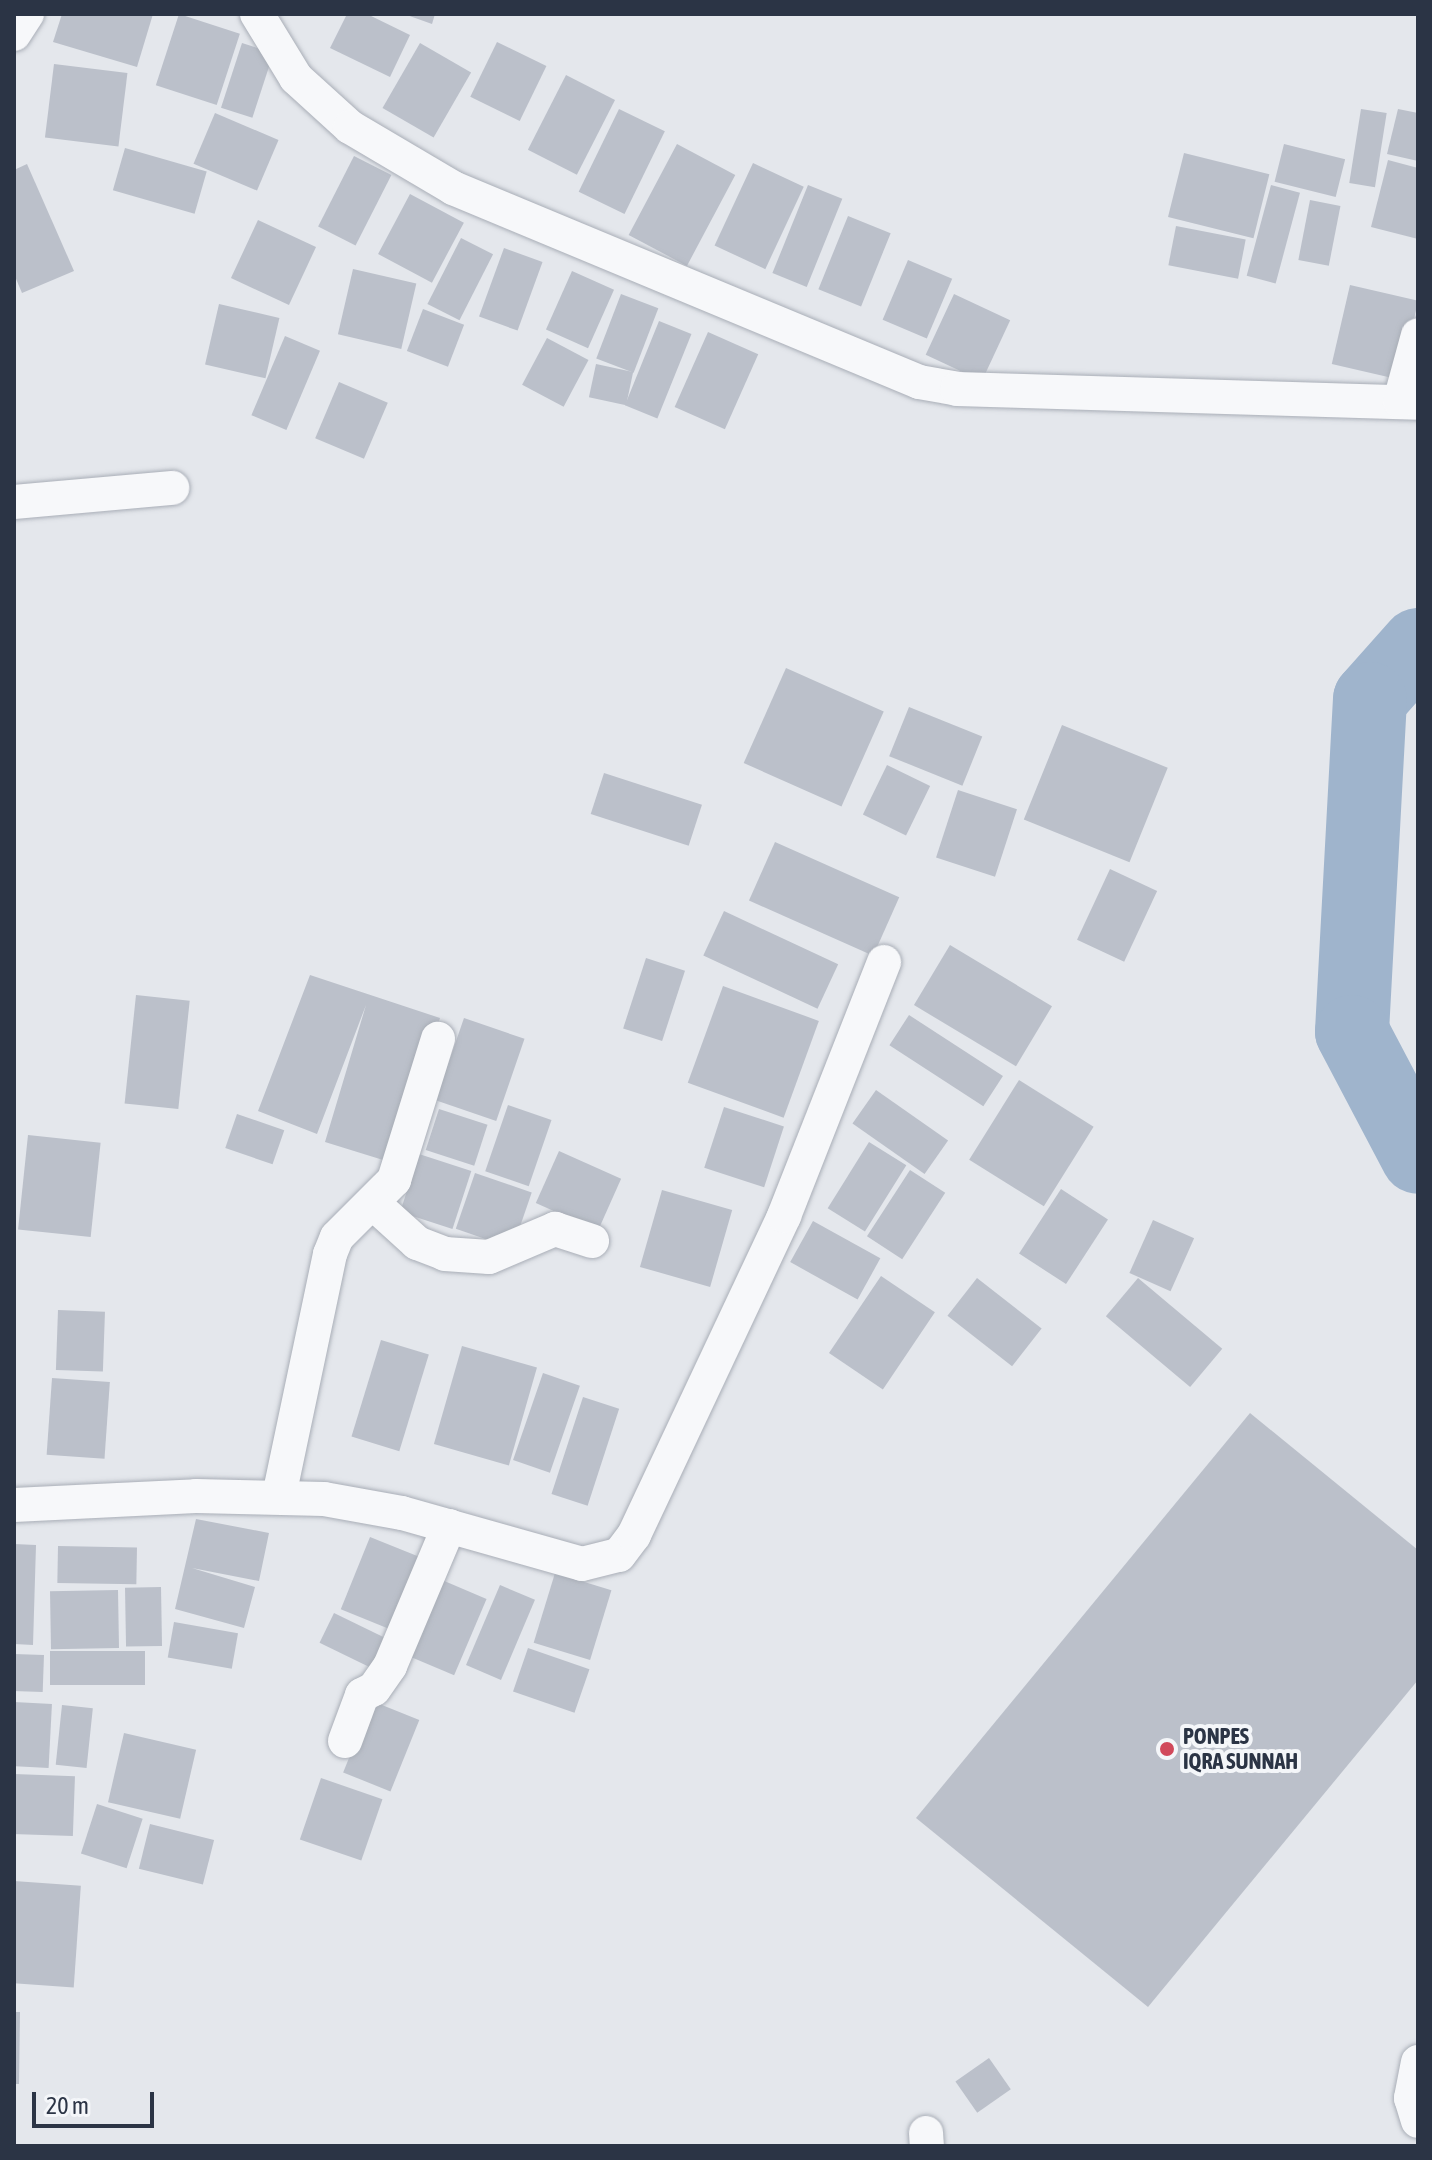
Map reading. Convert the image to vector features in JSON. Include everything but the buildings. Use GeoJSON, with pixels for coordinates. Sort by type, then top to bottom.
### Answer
{"type":"FeatureCollection","features":[{"type":"Feature","properties":{"kind":"street"},"geometry":{"type":"LineString","coordinates":[[14,34],[27,14]]}},
{"type":"Feature","properties":{"kind":"street"},"geometry":{"type":"LineString","coordinates":[[257,14],[296,78],[350,127],[453,188],[919,382],[957,389],[1409,402],[1418,335]]}},
{"type":"Feature","properties":{"kind":"street"},"geometry":{"type":"LineString","coordinates":[[14,502],[172,488]]}},
{"type":"Feature","properties":{"kind":"street"},"geometry":{"type":"LineString","coordinates":[[14,1505],[279,1496],[362,1503],[582,1564],[619,1555],[634,1535],[784,1216],[884,962]]}},
{"type":"Feature","properties":{"kind":"street"},"geometry":{"type":"LineString","coordinates":[[279,1496],[330,1254],[337,1237],[374,1204],[397,1171],[438,1039]]}},
{"type":"Feature","properties":{"kind":"street"},"geometry":{"type":"LineString","coordinates":[[374,1204],[417,1243],[445,1254],[489,1257],[555,1229],[592,1241]]}},
{"type":"Feature","properties":{"kind":"street"},"geometry":{"type":"LineString","coordinates":[[345,1741],[362,1695],[374,1689],[390,1666],[449,1526]]}},
{"type":"Feature","properties":{"kind":"street"},"geometry":{"type":"LineString","coordinates":[[1418,2062],[1411,2098],[1418,2121]]}},
{"type":"Feature","properties":{"kind":"waterway"},"geometry":{"type":"LineString","coordinates":[[1418,645],[1370,699],[1352,1032],[1418,1157]]}},
{"type":"Feature","properties":{"kind":"place","name":"PONPES IQRA SUNNAH"},"geometry":{"type":"Point","coordinates":[1167,1749]}}]}
